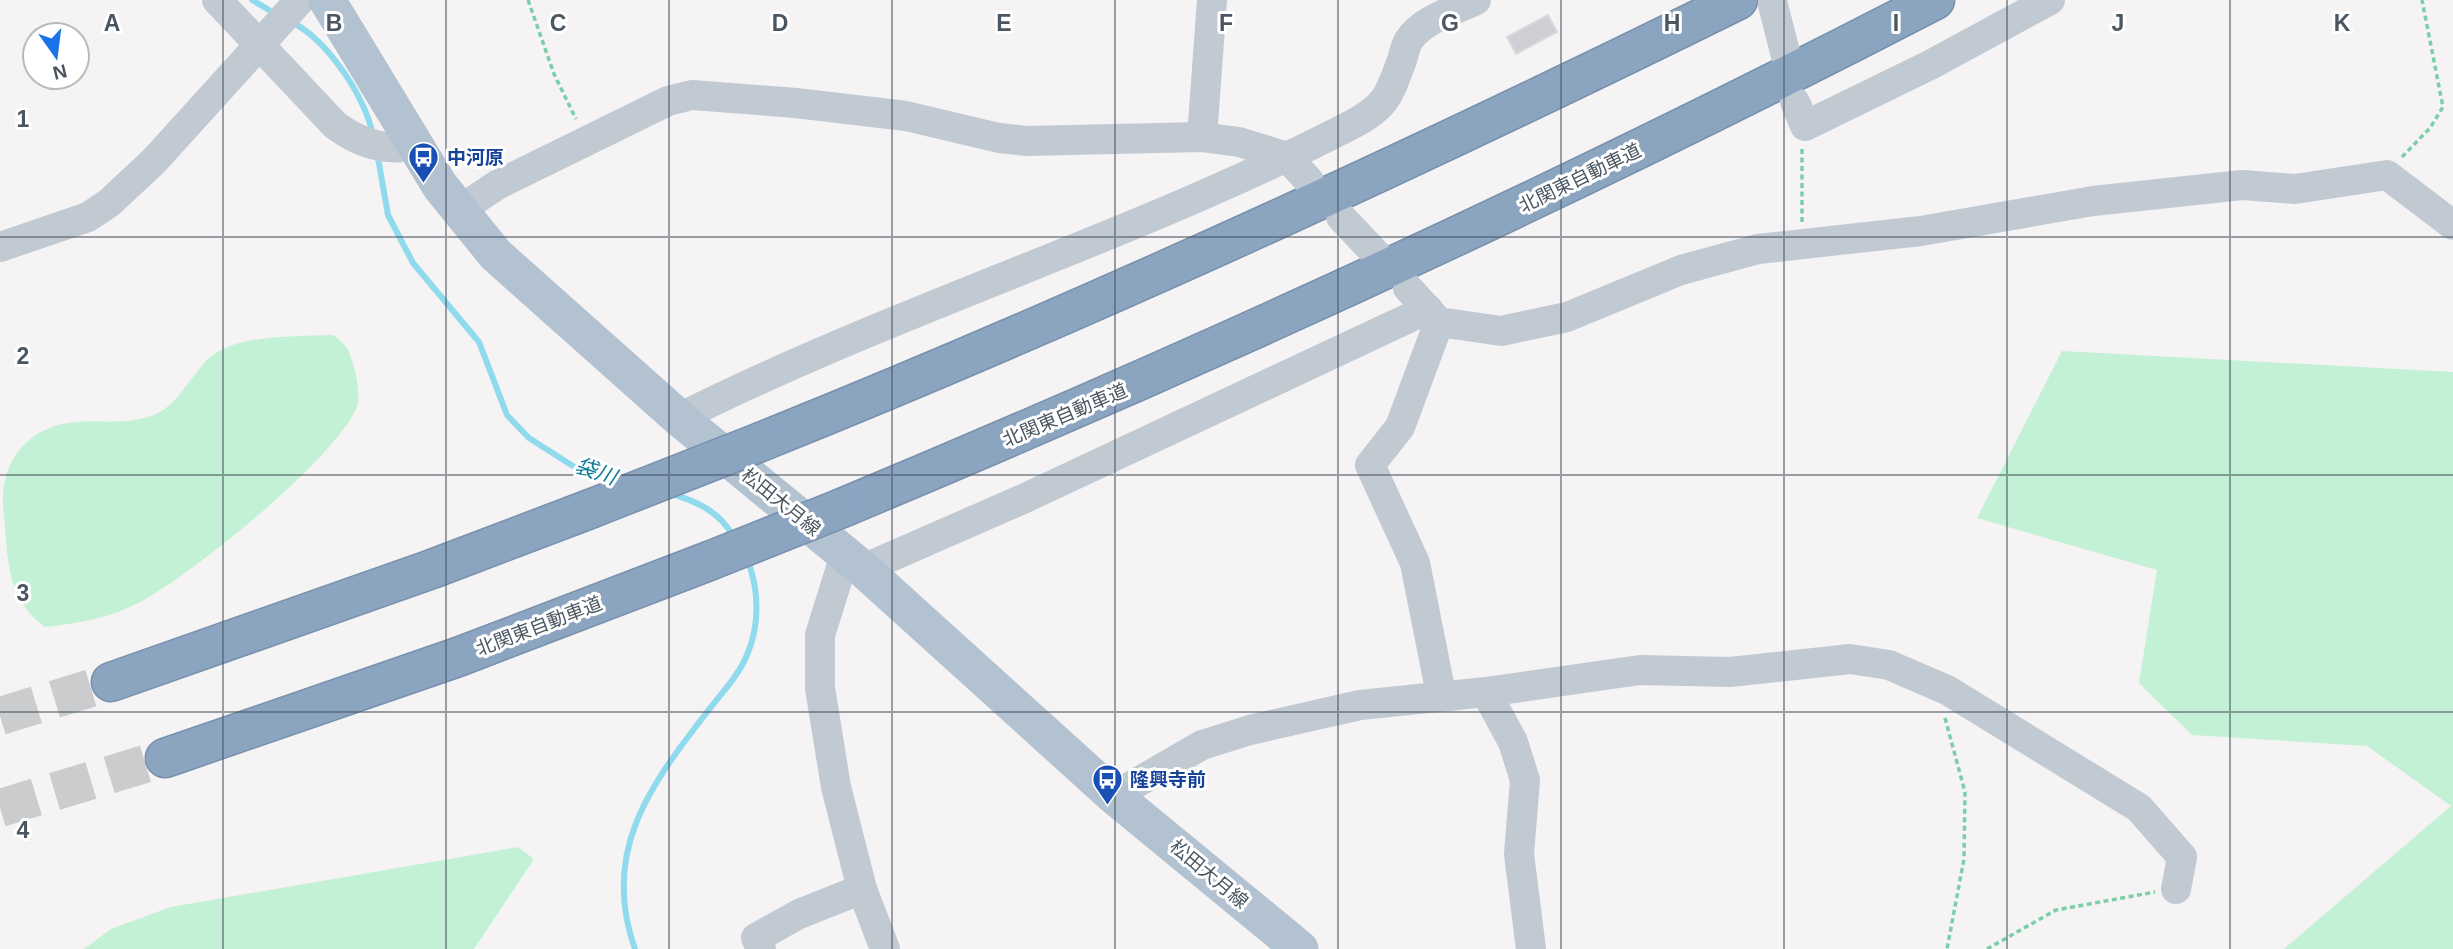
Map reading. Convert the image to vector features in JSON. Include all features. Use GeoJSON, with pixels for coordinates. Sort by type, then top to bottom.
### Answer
{"type":"FeatureCollection","features":[{"type":"Feature","properties":{"kind":"highway","name":"北関東自動車道"},"geometry":{"type":"LineString","coordinates":[[165,758],[407,675],[709,561],[1109,396],[1355,286],[1769,85],[1935,0]]}},
{"type":"Feature","properties":{"kind":"highway"},"geometry":{"type":"LineString","coordinates":[[111,682],[432,569],[946,367],[1143,282],[1756,2]]}},
{"type":"Feature","properties":{"kind":"main road","name":"松田大月線"},"geometry":{"type":"LineString","coordinates":[[327,0],[405,146],[496,255],[679,418],[854,562],[1114,796],[1300,949]]}},
{"type":"Feature","properties":{"kind":"street"},"geometry":{"type":"LineString","coordinates":[[217,0],[265,39],[335,125],[366,143],[405,146]]}},
{"type":"Feature","properties":{"kind":"street"},"geometry":{"type":"LineString","coordinates":[[0,247],[88,217],[109,203],[153,161],[300,0]]}},
{"type":"Feature","properties":{"kind":"street"},"geometry":{"type":"LineString","coordinates":[[1202,137],[1212,0]]}},
{"type":"Feature","properties":{"kind":"street"},"geometry":{"type":"LineString","coordinates":[[679,418],[771,372],[1026,271],[1287,157],[1379,109],[1390,95],[1408,41],[1422,25],[1476,0]]}},
{"type":"Feature","properties":{"kind":"street"},"geometry":{"type":"LineString","coordinates":[[1800,114],[1930,65],[2050,0]]}},
{"type":"Feature","properties":{"kind":"street"},"geometry":{"type":"LineString","coordinates":[[1756,2],[1786,56]]}},
{"type":"Feature","properties":{"kind":"street"},"geometry":{"type":"LineString","coordinates":[[457,211],[496,186],[668,102],[692,96],[737,97],[906,116],[999,138],[1027,141],[1202,137],[1239,142],[1287,157],[1309,181]]}},
{"type":"Feature","properties":{"kind":"street"},"geometry":{"type":"LineString","coordinates":[[885,949],[862,888],[836,787],[819,663],[820,635],[854,562],[1023,499],[1425,306],[1501,331],[1567,317],[1719,257],[1921,231],[2093,201],[2242,185],[2295,189],[2387,175],[2453,225]]}},
{"type":"Feature","properties":{"kind":"street"},"geometry":{"type":"LineString","coordinates":[[1341,217],[1377,255]]}},
{"type":"Feature","properties":{"kind":"street"},"geometry":{"type":"LineString","coordinates":[[1425,306],[1400,427],[1370,465],[1415,563],[1441,694]]}},
{"type":"Feature","properties":{"kind":"street"},"geometry":{"type":"LineString","coordinates":[[1114,796],[1202,745],[1360,705],[1441,694],[1486,692],[1640,670],[1730,672],[1850,659],[1889,665],[1940,687],[2139,808],[2182,857],[2176,890]]}},
{"type":"Feature","properties":{"kind":"street"},"geometry":{"type":"LineString","coordinates":[[1486,692],[1513,741],[1525,780],[1519,854],[1531,949]]}},
{"type":"Feature","properties":{"kind":"street"},"geometry":{"type":"LineString","coordinates":[[761,949],[756,938],[799,914],[862,888]]}},
{"type":"Feature","properties":{"kind":"path"},"geometry":{"type":"LineString","coordinates":[[528,0],[554,74],[584,144]]}},
{"type":"Feature","properties":{"kind":"path"},"geometry":{"type":"LineString","coordinates":[[2387,175],[2430,128],[2443,107],[2422,0]]}},
{"type":"Feature","properties":{"kind":"path"},"geometry":{"type":"LineString","coordinates":[[1800,114],[1802,245]]}},
{"type":"Feature","properties":{"kind":"path"},"geometry":{"type":"LineString","coordinates":[[1940,687],[1965,792],[1964,859],[1947,949]]}},
{"type":"Feature","properties":{"kind":"path"},"geometry":{"type":"LineString","coordinates":[[1987,949],[2056,910],[2176,890]]}},
{"type":"Feature","properties":{"kind":"green space"},"geometry":{"type":"Polygon","coordinates":[[[333,335],[347,348],[353,362],[358,386],[357,407],[321,456],[293,484],[195,566],[142,601],[107,616],[71,624],[45,627],[35,618],[20,599],[11,577],[3,505],[7,473],[19,450],[28,441],[39,433],[63,424],[129,421],[160,412],[178,396],[206,361],[232,345],[266,338],[333,335]]]}},
{"type":"Feature","properties":{"kind":"green space"},"geometry":{"type":"Polygon","coordinates":[[[2062,351],[2453,372],[2453,949],[2284,949],[2451,806],[2367,746],[2192,735],[2139,683],[2157,570],[1977,518],[2062,351]]]}},
{"type":"Feature","properties":{"kind":"green space"},"geometry":{"type":"Polygon","coordinates":[[[518,847],[534,859],[474,949],[84,949],[111,929],[171,907],[518,847]]]}},
{"type":"Feature","properties":{"kind":"building"},"geometry":{"type":"Polygon","coordinates":[[[1548,15],[1557,32],[1516,54],[1507,37],[1548,15]]]}},
{"type":"Feature","properties":{"kind":"waterway","name":"袋川"},"geometry":{"type":"LineString","coordinates":[[252,0],[276,14]]}},
{"type":"Feature","properties":{"kind":"waterway","name":"袋川"},"geometry":{"type":"LineString","coordinates":[[292,22],[319,42],[343,71],[362,103],[373,135]]}},
{"type":"Feature","properties":{"kind":"waterway","name":"袋川"},"geometry":{"type":"LineString","coordinates":[[377,152],[388,215],[413,263],[479,342],[507,415],[529,438],[576,468],[621,480]]}},
{"type":"Feature","properties":{"kind":"waterway","name":"袋川"},"geometry":{"type":"LineString","coordinates":[[669,493],[706,508],[721,520],[733,536]]}},
{"type":"Feature","properties":{"kind":"waterway","name":"袋川"},"geometry":{"type":"LineString","coordinates":[[635,949],[626,915],[624,883],[627,853],[636,824],[665,769],[733,679],[747,655],[757,608],[748,561]]}},
{"type":"Feature","properties":{"kind":"tunnel"},"geometry":{"type":"LineString","coordinates":[[0,716],[111,682]]}},
{"type":"Feature","properties":{"kind":"tunnel"},"geometry":{"type":"LineString","coordinates":[[0,808],[165,758]]}},
{"type":"Feature","properties":{"kind":"place","name":"中河原"},"geometry":{"type":"Point","coordinates":[424,184]}},
{"type":"Feature","properties":{"kind":"place","name":"隆興寺前"},"geometry":{"type":"Point","coordinates":[1107,806]}}]}
